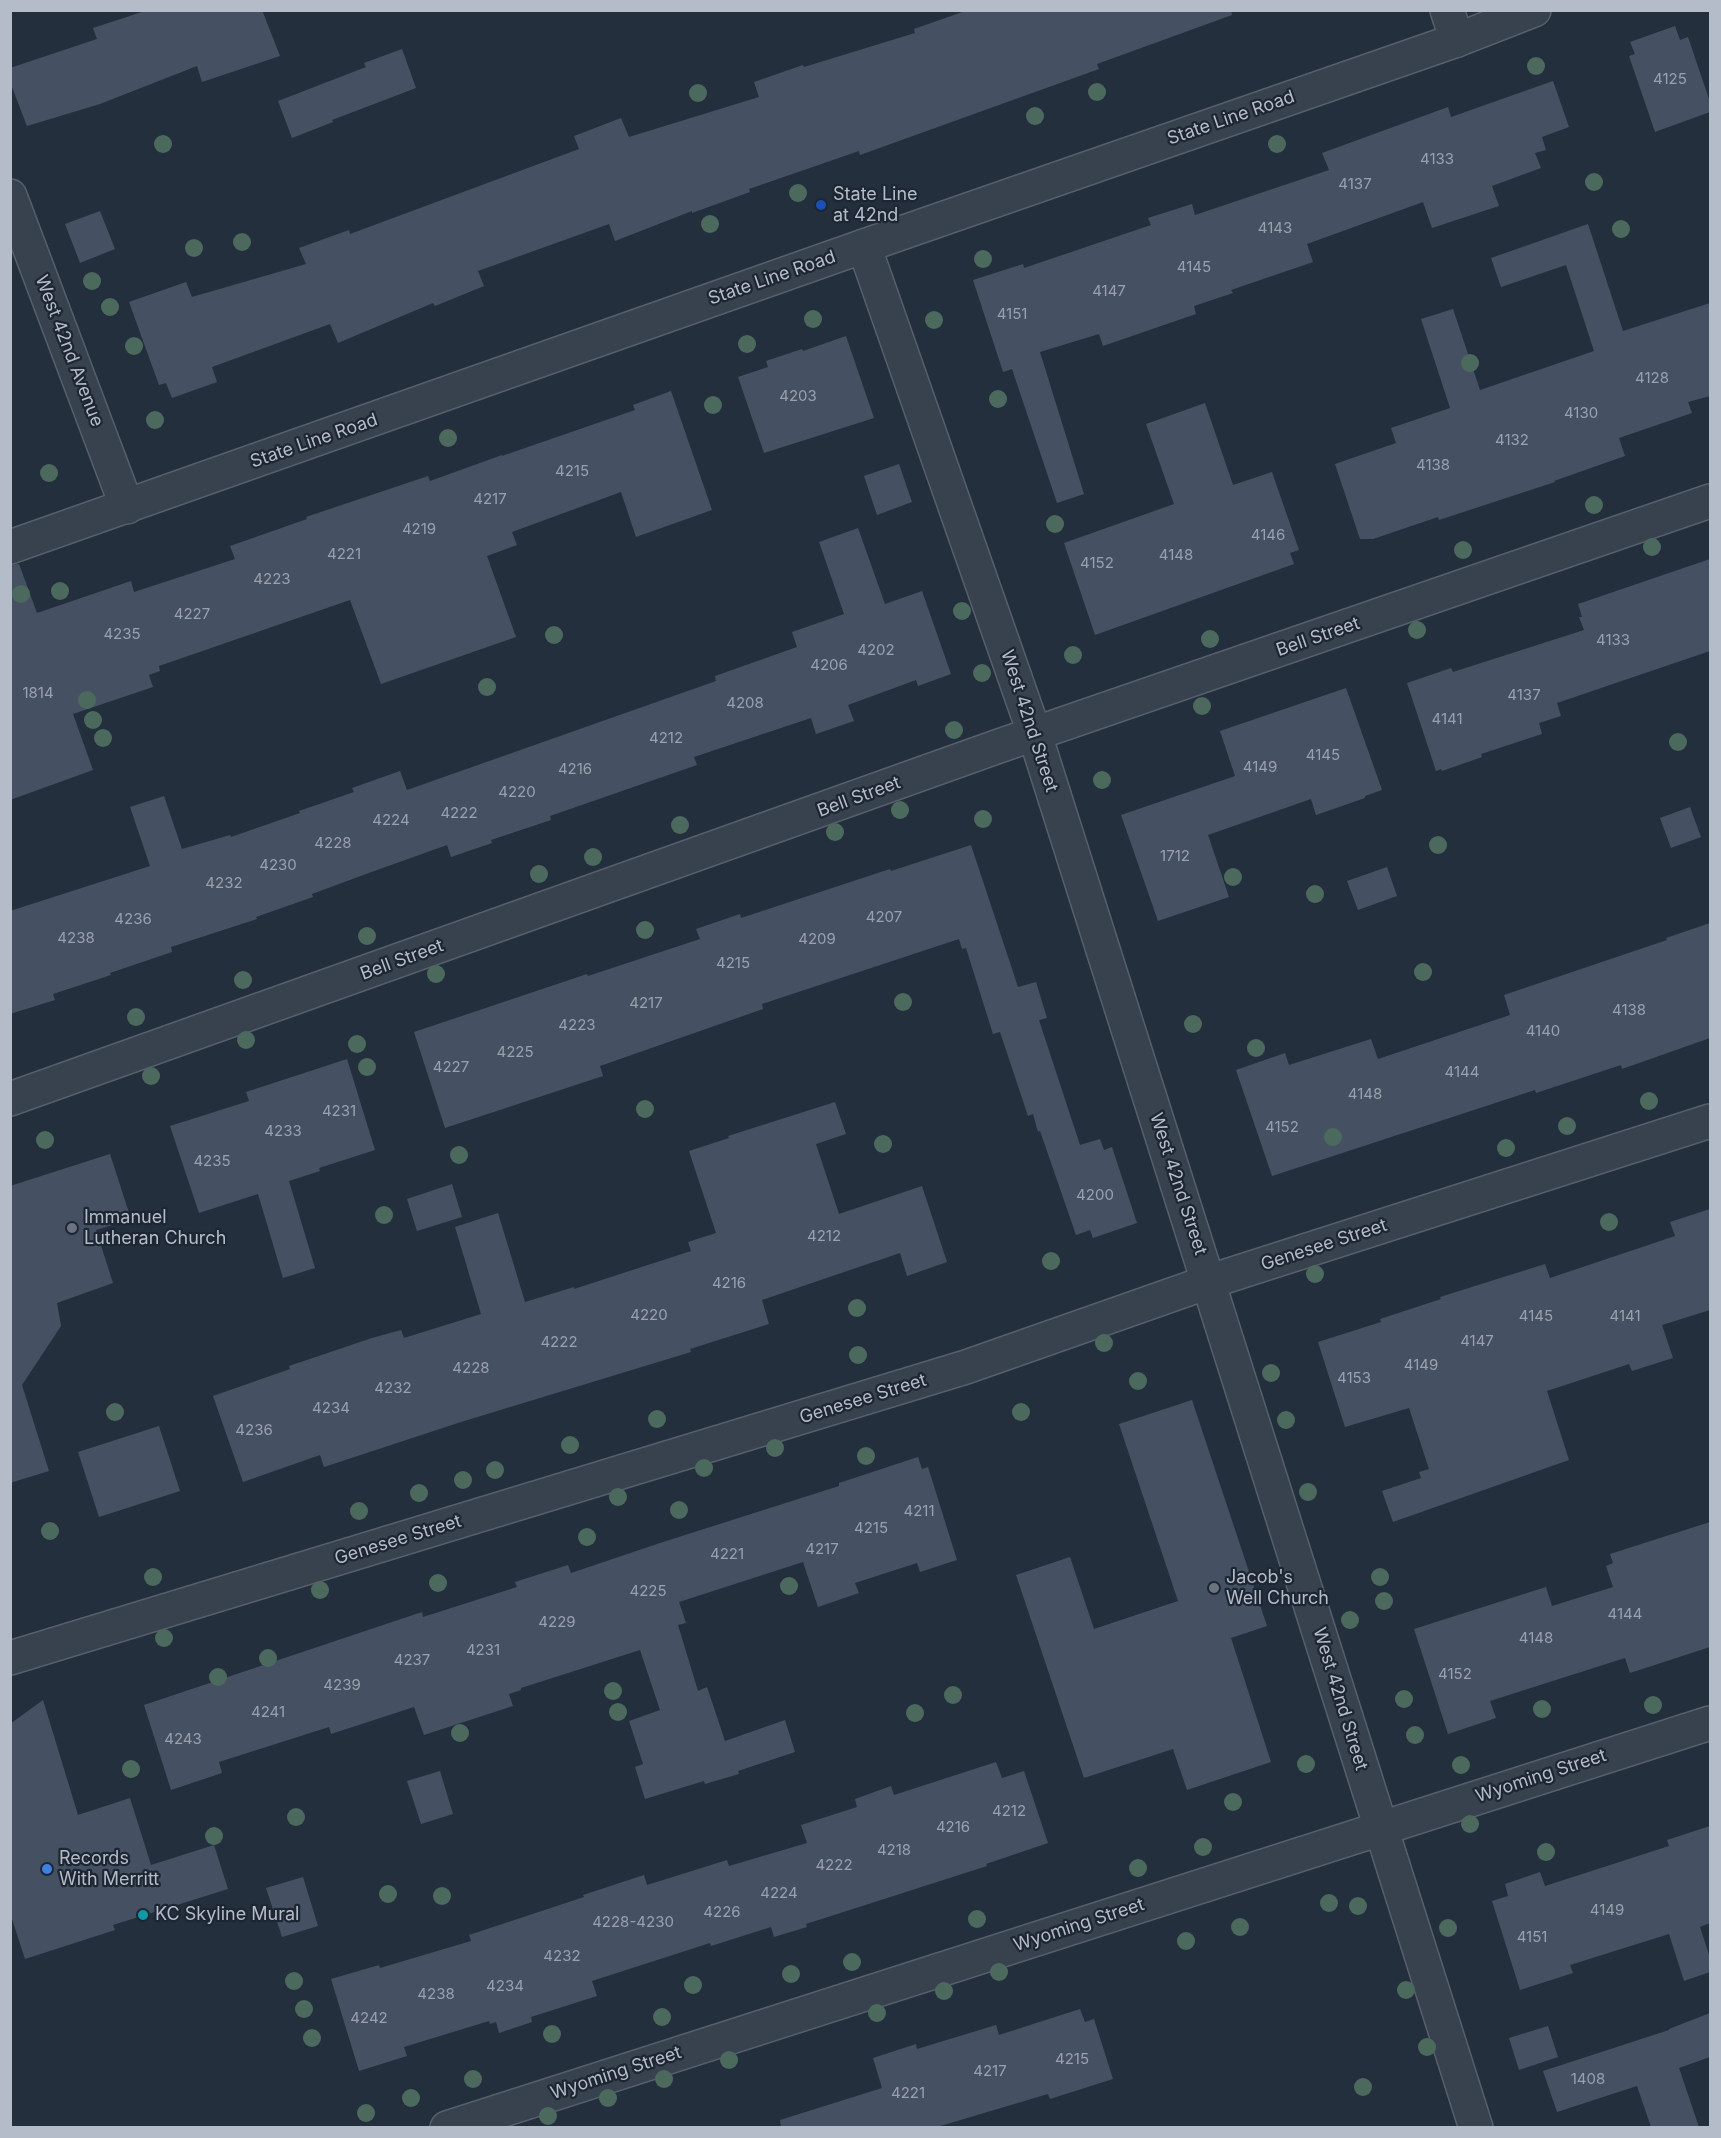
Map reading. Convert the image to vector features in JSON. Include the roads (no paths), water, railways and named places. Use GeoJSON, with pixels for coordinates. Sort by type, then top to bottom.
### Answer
{"type":"FeatureCollection","features":[{"type":"Feature","properties":{"kind":"street","name":"State Line Road"},"geometry":{"type":"LineString","coordinates":[[10,547],[864,246],[1452,25],[1534,10]]}},
{"type":"Feature","properties":{"kind":"street","name":"West 42nd Avenue"},"geometry":{"type":"LineString","coordinates":[[10,196],[127,507]]}},
{"type":"Feature","properties":{"kind":"street","name":"West 42nd Street"},"geometry":{"type":"LineString","coordinates":[[864,246],[1035,735],[1476,2127]]}},
{"type":"Feature","properties":{"kind":"street","name":"Bell Street"},"geometry":{"type":"LineString","coordinates":[[10,1099],[1035,735],[1710,501]]}},
{"type":"Feature","properties":{"kind":"street","name":"Genesee Street"},"geometry":{"type":"LineString","coordinates":[[10,1658],[966,1368],[1208,1282],[1710,1121]]}},
{"type":"Feature","properties":{"kind":"street","name":"Wyoming Street"},"geometry":{"type":"LineString","coordinates":[[447,2127],[1710,1723]]}},
{"type":"Feature","properties":{"kind":"place","name":"State Line at 42nd"},"geometry":{"type":"Point","coordinates":[821,205]}},
{"type":"Feature","properties":{"kind":"place","name":"Immanuel Lutheran Church"},"geometry":{"type":"Point","coordinates":[72,1228]}},
{"type":"Feature","properties":{"kind":"place","name":"Jacob's Well Church"},"geometry":{"type":"Point","coordinates":[1214,1588]}},
{"type":"Feature","properties":{"kind":"place","name":"Records With Merritt"},"geometry":{"type":"Point","coordinates":[47,1869]}},
{"type":"Feature","properties":{"kind":"place","name":"KC Skyline Mural"},"geometry":{"type":"Point","coordinates":[143,1915]}}]}
